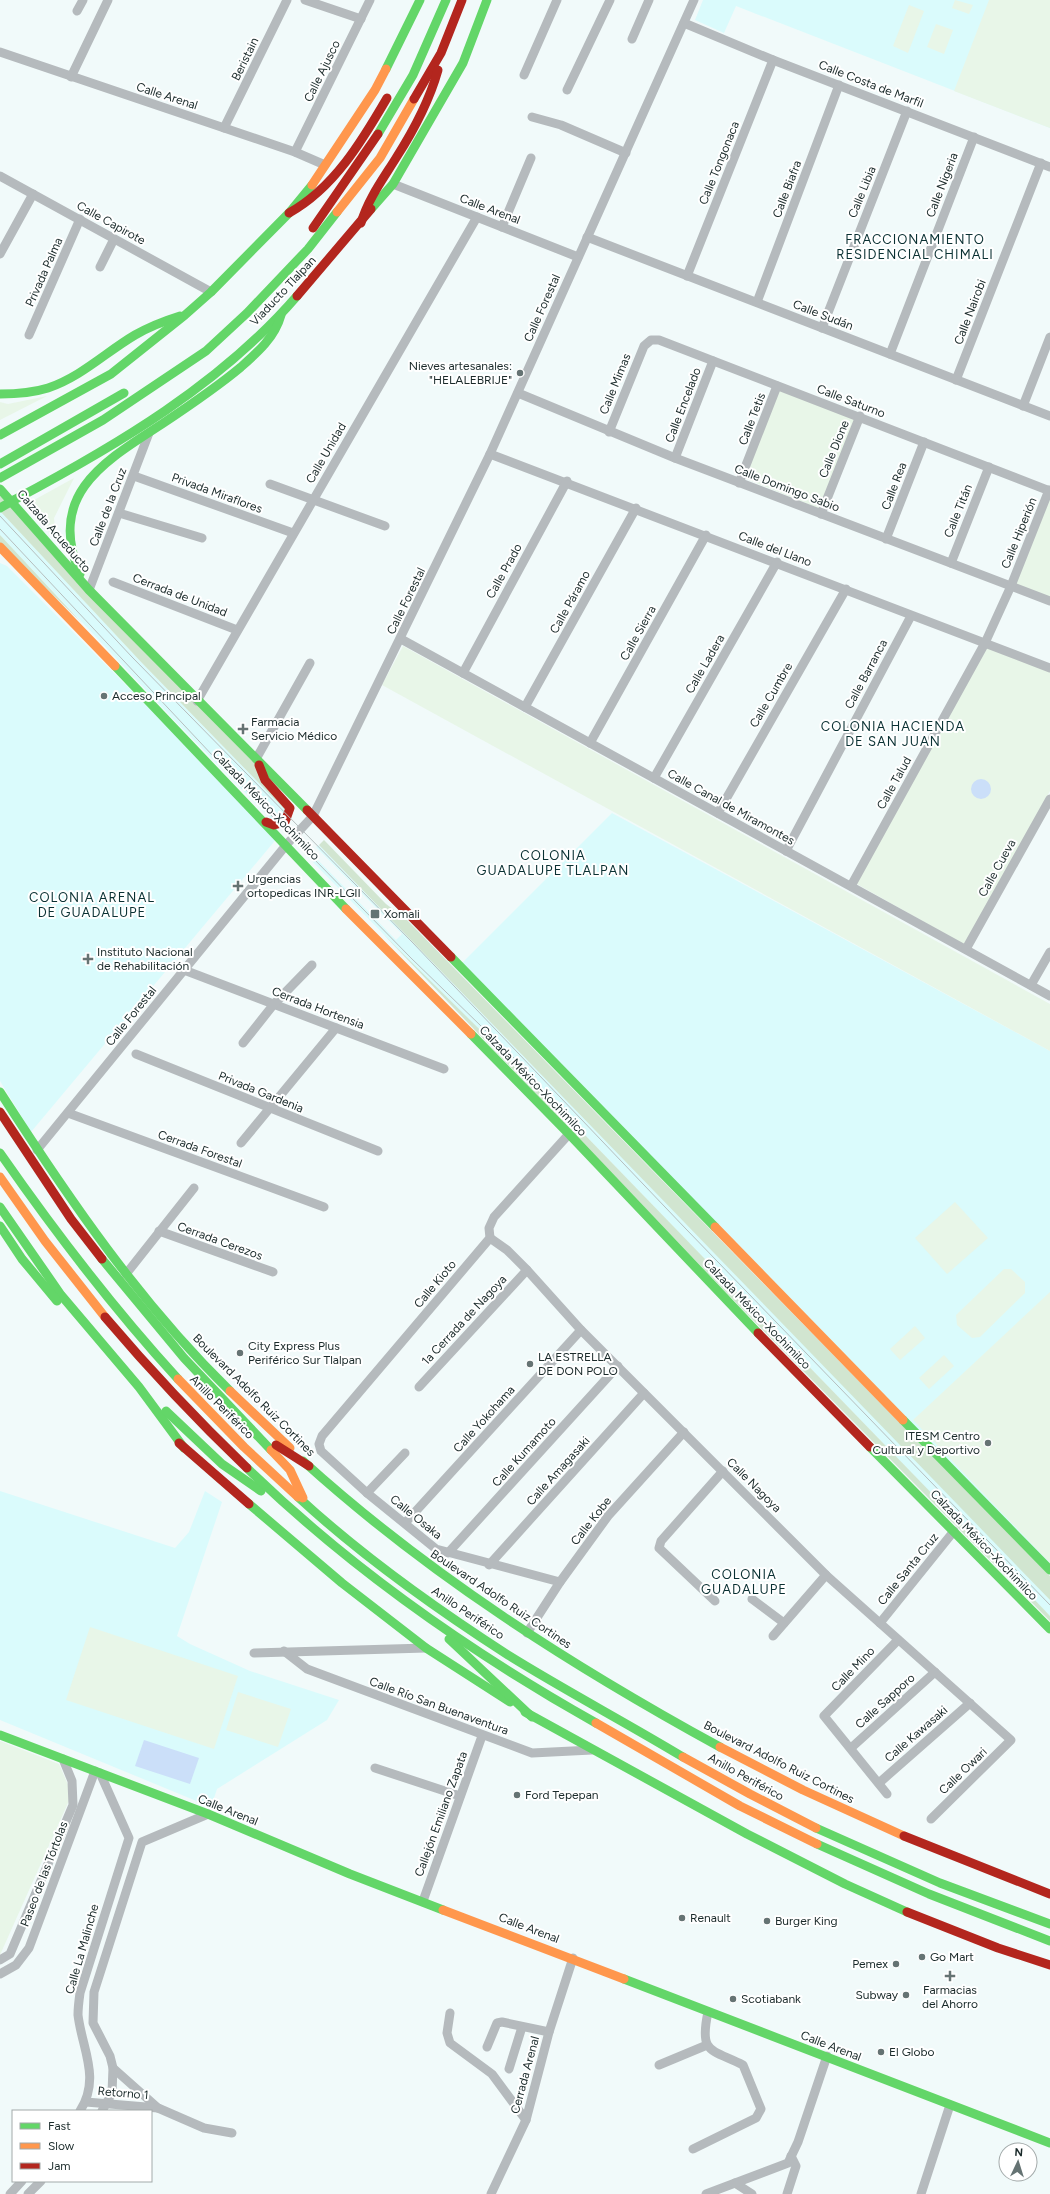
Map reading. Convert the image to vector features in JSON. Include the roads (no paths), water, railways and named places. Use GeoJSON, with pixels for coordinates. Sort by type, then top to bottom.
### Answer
{"type":"FeatureCollection","features":[{"type":"Feature","properties":{"kind":"main road"},"geometry":{"type":"LineString","coordinates":[[0,434],[111,374],[185,315],[211,292],[289,213],[305,195],[326,165],[375,90],[420,0]]}},
{"type":"Feature","properties":{"kind":"main road","name":"Viaducto Tlalpan"},"geometry":{"type":"LineString","coordinates":[[269,276],[302,244],[370,149],[414,75],[446,0]]}},
{"type":"Feature","properties":{"kind":"main road","name":"Viaducto Tlalpan"},"geometry":{"type":"LineString","coordinates":[[0,478],[103,420],[206,351],[247,313],[308,249],[380,158],[441,53],[462,0]]}},
{"type":"Feature","properties":{"kind":"main road","name":"Viaducto Tlalpan"},"geometry":{"type":"LineString","coordinates":[[0,508],[77,467],[179,401],[228,364],[281,314],[361,223],[393,184],[463,63],[487,0]]}},
{"type":"Feature","properties":{"kind":"main road"},"geometry":{"type":"LineString","coordinates":[[410,59],[424,37],[436,23]]}},
{"type":"Feature","properties":{"kind":"main road"},"geometry":{"type":"LineString","coordinates":[[361,223],[371,195],[405,143],[429,99],[441,53]]}},
{"type":"Feature","properties":{"kind":"main road"},"geometry":{"type":"LineString","coordinates":[[289,213],[309,201],[336,171],[365,134],[391,92]]}},
{"type":"Feature","properties":{"kind":"main road"},"geometry":{"type":"LineString","coordinates":[[89,590],[75,565],[72,548],[72,520],[80,491],[91,475],[105,462],[201,398],[239,369],[273,335],[281,314]]}},
{"type":"Feature","properties":{"kind":"main road"},"geometry":{"type":"LineString","coordinates":[[0,394],[26,394],[61,384],[145,329],[162,321],[185,315]]}},
{"type":"Feature","properties":{"kind":"main road"},"geometry":{"type":"LineString","coordinates":[[142,382],[155,374]]}},
{"type":"Feature","properties":{"kind":"main road"},"geometry":{"type":"LineString","coordinates":[[0,464],[130,390]]}},
{"type":"Feature","properties":{"kind":"main road","name":"Calzada Acueducto"},"geometry":{"type":"LineString","coordinates":[[0,489],[89,590]]}},
{"type":"Feature","properties":{"kind":"main road","name":"Calzada México-Xochimilco"},"geometry":{"type":"LineString","coordinates":[[0,547],[266,822],[341,903],[569,1134],[802,1379],[1050,1629]]}},
{"type":"Feature","properties":{"kind":"main road"},"geometry":{"type":"LineString","coordinates":[[0,558],[17,565]]}},
{"type":"Feature","properties":{"kind":"main road","name":"Calzada México-Xochimilco"},"geometry":{"type":"LineString","coordinates":[[89,590],[197,701],[313,816],[1050,1570]]}},
{"type":"Feature","properties":{"kind":"main road"},"geometry":{"type":"LineString","coordinates":[[258,760],[265,780],[290,808],[285,822],[274,825],[266,822]]}},
{"type":"Feature","properties":{"kind":"main road","name":"Boulevard Adolfo Ruiz Cortines"},"geometry":{"type":"LineString","coordinates":[[0,1092],[78,1213],[154,1310],[238,1399],[338,1493],[433,1570],[527,1634],[646,1707],[751,1763],[878,1825],[1050,1894]]}},
{"type":"Feature","properties":{"kind":"main road"},"geometry":{"type":"LineString","coordinates":[[0,1112],[71,1219],[115,1277],[160,1330],[227,1404],[290,1470],[298,1484],[304,1502]]}},
{"type":"Feature","properties":{"kind":"main road","name":"Anillo Periférico"},"geometry":{"type":"LineString","coordinates":[[0,1153],[26,1192],[83,1269],[170,1373],[242,1445],[304,1502],[369,1557],[423,1598],[514,1658],[581,1698],[761,1800],[811,1825],[906,1868],[1050,1924]]}},
{"type":"Feature","properties":{"kind":"main road"},"geometry":{"type":"LineString","coordinates":[[0,1177],[91,1302],[135,1354],[219,1441],[287,1504],[371,1576],[441,1628],[551,1697],[738,1805],[918,1889],[1050,1941]]}},
{"type":"Feature","properties":{"kind":"main road"},"geometry":{"type":"LineString","coordinates":[[0,1207],[60,1295],[139,1388],[184,1448]]}},
{"type":"Feature","properties":{"kind":"main road"},"geometry":{"type":"LineString","coordinates":[[0,1226],[22,1259],[155,1418],[184,1448],[342,1583],[426,1648],[532,1717],[769,1847],[906,1912],[983,1942],[1050,1965]]}},
{"type":"Feature","properties":{"kind":"main road"},"geometry":{"type":"LineString","coordinates":[[139,1388],[222,1464],[247,1482],[287,1504]]}},
{"type":"Feature","properties":{"kind":"main road"},"geometry":{"type":"LineString","coordinates":[[240,1417],[254,1426],[282,1450],[310,1466]]}},
{"type":"Feature","properties":{"kind":"main road"},"geometry":{"type":"LineString","coordinates":[[441,1628],[463,1654],[507,1691],[532,1717]]}},
{"type":"Feature","properties":{"kind":"main road","name":"Calle Arenal"},"geometry":{"type":"LineString","coordinates":[[0,1735],[208,1814],[350,1874],[574,1958],[708,2012],[1050,2143]]}},
{"type":"Feature","properties":{"kind":"main road"},"geometry":{"type":"LineString","coordinates":[[1015,1911],[1050,1915]]}},
{"type":"Feature","properties":{"kind":"street"},"geometry":{"type":"LineString","coordinates":[[77,11],[83,0]]}},
{"type":"Feature","properties":{"kind":"street"},"geometry":{"type":"LineString","coordinates":[[71,77],[108,0]]}},
{"type":"Feature","properties":{"kind":"street","name":"Beristain"},"geometry":{"type":"LineString","coordinates":[[224,128],[287,0]]}},
{"type":"Feature","properties":{"kind":"street"},"geometry":{"type":"LineString","coordinates":[[305,0],[361,19]]}},
{"type":"Feature","properties":{"kind":"street","name":"Calle Ajusco"},"geometry":{"type":"LineString","coordinates":[[295,152],[370,0]]}},
{"type":"Feature","properties":{"kind":"street"},"geometry":{"type":"LineString","coordinates":[[524,75],[558,0]]}},
{"type":"Feature","properties":{"kind":"street"},"geometry":{"type":"LineString","coordinates":[[567,90],[610,0]]}},
{"type":"Feature","properties":{"kind":"street"},"geometry":{"type":"LineString","coordinates":[[632,39],[649,0]]}},
{"type":"Feature","properties":{"kind":"street","name":"Calle Forestal"},"geometry":{"type":"LineString","coordinates":[[38,1150],[287,844],[313,816],[401,639],[490,454],[694,0]]}},
{"type":"Feature","properties":{"kind":"street","name":"Calle Costa de Marfil"},"geometry":{"type":"LineString","coordinates":[[684,24],[1050,167]]}},
{"type":"Feature","properties":{"kind":"street","name":"Calle Arenal"},"geometry":{"type":"LineString","coordinates":[[0,52],[295,152],[326,165]]}},
{"type":"Feature","properties":{"kind":"street","name":"Calle Tongonaca"},"geometry":{"type":"LineString","coordinates":[[688,276],[773,60]]}},
{"type":"Feature","properties":{"kind":"street","name":"Calle Biafra"},"geometry":{"type":"LineString","coordinates":[[756,302],[840,85]]}},
{"type":"Feature","properties":{"kind":"street","name":"Calle Libia"},"geometry":{"type":"LineString","coordinates":[[822,328],[907,111]]}},
{"type":"Feature","properties":{"kind":"street"},"geometry":{"type":"LineString","coordinates":[[532,117],[560,125],[626,153]]}},
{"type":"Feature","properties":{"kind":"street","name":"Calle Nigeria"},"geometry":{"type":"LineString","coordinates":[[890,354],[974,137]]}},
{"type":"Feature","properties":{"kind":"street"},"geometry":{"type":"LineString","coordinates":[[502,227],[532,158]]}},
{"type":"Feature","properties":{"kind":"street","name":"Calle Nairobi"},"geometry":{"type":"LineString","coordinates":[[956,380],[1041,163]]}},
{"type":"Feature","properties":{"kind":"street","name":"Calle Capirote"},"geometry":{"type":"LineString","coordinates":[[0,176],[211,292]]}},
{"type":"Feature","properties":{"kind":"street","name":"Calle Arenal"},"geometry":{"type":"LineString","coordinates":[[393,184],[578,257]]}},
{"type":"Feature","properties":{"kind":"street"},"geometry":{"type":"LineString","coordinates":[[0,254],[33,194]]}},
{"type":"Feature","properties":{"kind":"street","name":"Calle Unidad"},"geometry":{"type":"LineString","coordinates":[[197,701],[477,217]]}},
{"type":"Feature","properties":{"kind":"street","name":"Privada Palma"},"geometry":{"type":"LineString","coordinates":[[29,335],[80,219]]}},
{"type":"Feature","properties":{"kind":"street","name":"Calle Sudán"},"geometry":{"type":"LineString","coordinates":[[587,237],[1050,416]]}},
{"type":"Feature","properties":{"kind":"street"},"geometry":{"type":"LineString","coordinates":[[100,267],[114,239]]}},
{"type":"Feature","properties":{"kind":"street"},"geometry":{"type":"LineString","coordinates":[[1023,406],[1050,338]]}},
{"type":"Feature","properties":{"kind":"street","name":"Calle Saturno"},"geometry":{"type":"LineString","coordinates":[[644,346],[651,340],[660,340],[1049,490]]}},
{"type":"Feature","properties":{"kind":"street","name":"Calle Mimas"},"geometry":{"type":"LineString","coordinates":[[609,432],[644,346]]}},
{"type":"Feature","properties":{"kind":"street","name":"Calle Encelado"},"geometry":{"type":"LineString","coordinates":[[675,458],[713,360]]}},
{"type":"Feature","properties":{"kind":"street","name":"Calle Tetis"},"geometry":{"type":"LineString","coordinates":[[740,483],[777,386]]}},
{"type":"Feature","properties":{"kind":"street","name":"Calle Domingo Sabio"},"geometry":{"type":"LineString","coordinates":[[518,393],[609,432],[675,458],[1050,601]]}},
{"type":"Feature","properties":{"kind":"street","name":"Calle Dione"},"geometry":{"type":"LineString","coordinates":[[821,514],[860,416]]}},
{"type":"Feature","properties":{"kind":"street","name":"Calle de la Cruz"},"geometry":{"type":"LineString","coordinates":[[89,590],[134,476],[149,433]]}},
{"type":"Feature","properties":{"kind":"street","name":"Calle Rea"},"geometry":{"type":"LineString","coordinates":[[886,539],[924,442]]}},
{"type":"Feature","properties":{"kind":"street","name":"Calle del Llano"},"geometry":{"type":"LineString","coordinates":[[490,454],[567,481],[912,616],[1050,668]]}},
{"type":"Feature","properties":{"kind":"street","name":"Calle Titán"},"geometry":{"type":"LineString","coordinates":[[950,563],[988,467]]}},
{"type":"Feature","properties":{"kind":"street","name":"Privada Miraflores"},"geometry":{"type":"LineString","coordinates":[[134,476],[293,533]]}},
{"type":"Feature","properties":{"kind":"street","name":"Calle Prado"},"geometry":{"type":"LineString","coordinates":[[463,673],[567,481]]}},
{"type":"Feature","properties":{"kind":"street"},"geometry":{"type":"LineString","coordinates":[[270,484],[385,526]]}},
{"type":"Feature","properties":{"kind":"street","name":"Calle Hiperión"},"geometry":{"type":"LineString","coordinates":[[1011,586],[1049,490]]}},
{"type":"Feature","properties":{"kind":"street","name":"Calle Páramo"},"geometry":{"type":"LineString","coordinates":[[525,707],[636,508]]}},
{"type":"Feature","properties":{"kind":"street"},"geometry":{"type":"LineString","coordinates":[[119,512],[202,538]]}},
{"type":"Feature","properties":{"kind":"street","name":"Calle Sierra"},"geometry":{"type":"LineString","coordinates":[[590,743],[706,535]]}},
{"type":"Feature","properties":{"kind":"street","name":"Calle Ladera"},"geometry":{"type":"LineString","coordinates":[[654,778],[777,562]]}},
{"type":"Feature","properties":{"kind":"street","name":"Cerrada de Unidad"},"geometry":{"type":"LineString","coordinates":[[113,582],[237,630]]}},
{"type":"Feature","properties":{"kind":"street","name":"Calle Talud"},"geometry":{"type":"LineString","coordinates":[[851,886],[985,643],[1011,586]]}},
{"type":"Feature","properties":{"kind":"street","name":"Calle Cumbre"},"geometry":{"type":"LineString","coordinates":[[718,813],[846,590]]}},
{"type":"Feature","properties":{"kind":"street","name":"Calle Barranca"},"geometry":{"type":"LineString","coordinates":[[786,851],[912,616]]}},
{"type":"Feature","properties":{"kind":"street","name":"Calle Canal de Miramontes"},"geometry":{"type":"LineString","coordinates":[[401,639],[1050,996]]}},
{"type":"Feature","properties":{"kind":"street"},"geometry":{"type":"LineString","coordinates":[[258,760],[310,663]]}},
{"type":"Feature","properties":{"kind":"street","name":"Calle Cueva"},"geometry":{"type":"LineString","coordinates":[[966,949],[1050,799]]}},
{"type":"Feature","properties":{"kind":"street"},"geometry":{"type":"LineString","coordinates":[[1031,985],[1050,952]]}},
{"type":"Feature","properties":{"kind":"street"},"geometry":{"type":"LineString","coordinates":[[243,1043],[274,1004],[312,965]]}},
{"type":"Feature","properties":{"kind":"street","name":"Cerrada Hortensia"},"geometry":{"type":"LineString","coordinates":[[184,970],[444,1069]]}},
{"type":"Feature","properties":{"kind":"street"},"geometry":{"type":"LineString","coordinates":[[241,1143],[268,1108],[336,1028]]}},
{"type":"Feature","properties":{"kind":"street","name":"Privada Gardenia"},"geometry":{"type":"LineString","coordinates":[[136,1054],[378,1151]]}},
{"type":"Feature","properties":{"kind":"street","name":"Cerrada Forestal"},"geometry":{"type":"LineString","coordinates":[[68,1113],[324,1207]]}},
{"type":"Feature","properties":{"kind":"street"},"geometry":{"type":"LineString","coordinates":[[490,1238],[489,1228],[494,1217],[569,1134]]}},
{"type":"Feature","properties":{"kind":"street"},"geometry":{"type":"LineString","coordinates":[[126,1274],[194,1188]]}},
{"type":"Feature","properties":{"kind":"street","name":"Cerrada Cerezos"},"geometry":{"type":"LineString","coordinates":[[159,1232],[273,1272]]}},
{"type":"Feature","properties":{"kind":"street","name":"Calle Nagoya"},"geometry":{"type":"LineString","coordinates":[[490,1238],[507,1250],[527,1270],[581,1330],[826,1575],[1011,1740]]}},
{"type":"Feature","properties":{"kind":"street","name":"Calle Kioto"},"geometry":{"type":"LineString","coordinates":[[321,1451],[319,1444],[322,1436],[490,1238]]}},
{"type":"Feature","properties":{"kind":"street","name":"1a Cerrada de Nagoya"},"geometry":{"type":"LineString","coordinates":[[419,1387],[527,1270]]}},
{"type":"Feature","properties":{"kind":"street","name":"Calle Yokohama"},"geometry":{"type":"LineString","coordinates":[[405,1523],[581,1330]]}},
{"type":"Feature","properties":{"kind":"street","name":"Calle Kumamoto"},"geometry":{"type":"LineString","coordinates":[[448,1553],[618,1366]]}},
{"type":"Feature","properties":{"kind":"street","name":"Calle Amagasaki"},"geometry":{"type":"LineString","coordinates":[[490,1565],[644,1393]]}},
{"type":"Feature","properties":{"kind":"street","name":"Calle Kobe"},"geometry":{"type":"LineString","coordinates":[[527,1634],[560,1582],[608,1516],[684,1432]]}},
{"type":"Feature","properties":{"kind":"street","name":"Calle Osaka"},"geometry":{"type":"LineString","coordinates":[[321,1451],[368,1493],[436,1549],[490,1565],[560,1582]]}},
{"type":"Feature","properties":{"kind":"street"},"geometry":{"type":"LineString","coordinates":[[368,1493],[405,1453]]}},
{"type":"Feature","properties":{"kind":"street"},"geometry":{"type":"LineString","coordinates":[[715,1601],[659,1548],[661,1541],[723,1471]]}},
{"type":"Feature","properties":{"kind":"street","name":"Calle Santa Cruz"},"geometry":{"type":"LineString","coordinates":[[880,1623],[954,1531]]}},
{"type":"Feature","properties":{"kind":"street"},"geometry":{"type":"LineString","coordinates":[[773,1636],[826,1575]]}},
{"type":"Feature","properties":{"kind":"street"},"geometry":{"type":"LineString","coordinates":[[752,1599],[784,1623]]}},
{"type":"Feature","properties":{"kind":"street","name":"Calle Mino"},"geometry":{"type":"LineString","coordinates":[[851,1748],[824,1716],[898,1640]]}},
{"type":"Feature","properties":{"kind":"street"},"geometry":{"type":"LineString","coordinates":[[254,1653],[426,1648]]}},
{"type":"Feature","properties":{"kind":"street","name":"Calle Río San Buenaventura"},"geometry":{"type":"LineString","coordinates":[[284,1651],[307,1669],[482,1736],[532,1753],[594,1750]]}},
{"type":"Feature","properties":{"kind":"street","name":"Calle Sapporo"},"geometry":{"type":"LineString","coordinates":[[851,1748],[935,1672]]}},
{"type":"Feature","properties":{"kind":"street","name":"Calle Kawasaki"},"geometry":{"type":"LineString","coordinates":[[879,1783],[970,1703]]}},
{"type":"Feature","properties":{"kind":"street","name":"Callejón Emiliano Zapata"},"geometry":{"type":"LineString","coordinates":[[422,1901],[482,1736]]}},
{"type":"Feature","properties":{"kind":"street","name":"Calle Owari"},"geometry":{"type":"LineString","coordinates":[[931,1819],[1011,1740]]}},
{"type":"Feature","properties":{"kind":"street"},"geometry":{"type":"LineString","coordinates":[[851,1748],[887,1794]]}},
{"type":"Feature","properties":{"kind":"street","name":"Paseo de las Tórtolas"},"geometry":{"type":"LineString","coordinates":[[0,1960],[10,1954],[73,1805],[72,1781],[63,1759]]}},
{"type":"Feature","properties":{"kind":"street"},"geometry":{"type":"LineString","coordinates":[[376,1768],[460,1796]]}},
{"type":"Feature","properties":{"kind":"street"},"geometry":{"type":"LineString","coordinates":[[98,1772],[129,1838],[135,1844],[208,1814]]}},
{"type":"Feature","properties":{"kind":"street","name":"Paseo de las Tórtolas"},"geometry":{"type":"LineString","coordinates":[[0,1974],[16,1965],[28,1948],[98,1772]]}},
{"type":"Feature","properties":{"kind":"street","name":"Calle La Malinche"},"geometry":{"type":"LineString","coordinates":[[81,2110],[86,2102],[90,2077],[88,2056],[78,2014],[80,1993],[129,1838]]}},
{"type":"Feature","properties":{"kind":"street","name":"Calle La Malinche"},"geometry":{"type":"LineString","coordinates":[[105,2107],[112,2093],[113,2068],[110,2056],[92,2023],[93,1998],[142,1842]]}},
{"type":"Feature","properties":{"kind":"street"},"geometry":{"type":"LineString","coordinates":[[120,1865],[129,1864],[134,1870]]}},
{"type":"Feature","properties":{"kind":"street","name":"Cerrada Arenal"},"geometry":{"type":"LineString","coordinates":[[491,2194],[526,2120],[549,2032],[574,1958]]}},
{"type":"Feature","properties":{"kind":"street"},"geometry":{"type":"LineString","coordinates":[[693,2149],[756,2118],[762,2108],[743,2064],[714,2053],[707,2045],[704,2028],[708,2012]]}},
{"type":"Feature","properties":{"kind":"street"},"geometry":{"type":"LineString","coordinates":[[450,2013],[447,2033],[450,2043],[492,2074],[526,2120]]}},
{"type":"Feature","properties":{"kind":"street"},"geometry":{"type":"LineString","coordinates":[[487,2047],[497,2023],[502,2022],[549,2032]]}},
{"type":"Feature","properties":{"kind":"street"},"geometry":{"type":"LineString","coordinates":[[510,2070],[522,2027]]}},
{"type":"Feature","properties":{"kind":"street"},"geometry":{"type":"LineString","coordinates":[[659,2065],[707,2045]]}},
{"type":"Feature","properties":{"kind":"street"},"geometry":{"type":"LineString","coordinates":[[706,2194],[788,2163],[826,2056]]}},
{"type":"Feature","properties":{"kind":"street","name":"Retorno 1"},"geometry":{"type":"LineString","coordinates":[[113,2068],[158,2108],[204,2128],[232,2133]]}},
{"type":"Feature","properties":{"kind":"street","name":"Retorno 1"},"geometry":{"type":"LineString","coordinates":[[86,2102],[105,2107],[158,2108]]}},
{"type":"Feature","properties":{"kind":"street"},"geometry":{"type":"LineString","coordinates":[[921,2194],[950,2105]]}},
{"type":"Feature","properties":{"kind":"street"},"geometry":{"type":"LineString","coordinates":[[787,2194],[796,2166],[791,2156]]}},
{"type":"Feature","properties":{"kind":"street"},"geometry":{"type":"LineString","coordinates":[[10,2194],[21,2182]]}},
{"type":"Feature","properties":{"kind":"street"},"geometry":{"type":"LineString","coordinates":[[28,2194],[40,2182]]}},
{"type":"Feature","properties":{"kind":"street"},"geometry":{"type":"LineString","coordinates":[[735,2183],[752,2194]]}},
{"type":"Feature","properties":{"kind":"tram line"},"geometry":{"type":"LineString","coordinates":[[0,516],[132,657],[413,943],[686,1229],[1050,1605]]}},
{"type":"Feature","properties":{"kind":"tram line"},"geometry":{"type":"LineString","coordinates":[[0,529],[214,757],[411,958],[516,1060]]}},
{"type":"Feature","properties":{"kind":"place","name":"Nieves artesanales: \"HELALEBRIJE\""},"geometry":{"type":"Point","coordinates":[520,373]}},
{"type":"Feature","properties":{"kind":"place","name":"Acceso Principal"},"geometry":{"type":"Point","coordinates":[104,696]}},
{"type":"Feature","properties":{"kind":"place","name":"Farmacia Servicio Médico"},"geometry":{"type":"Point","coordinates":[243,729]}},
{"type":"Feature","properties":{"kind":"place","name":"Urgencias ortopedicas INR-LGII"},"geometry":{"type":"Point","coordinates":[238,886]}},
{"type":"Feature","properties":{"kind":"place","name":"Xomali"},"geometry":{"type":"Point","coordinates":[375,914]}},
{"type":"Feature","properties":{"kind":"place","name":"Instituto Nacional de Rehabilitación"},"geometry":{"type":"Point","coordinates":[88,959]}},
{"type":"Feature","properties":{"kind":"place","name":"City Express Plus Periférico Sur Tlalpan"},"geometry":{"type":"Point","coordinates":[240,1353]}},
{"type":"Feature","properties":{"kind":"place","name":"LA ESTRELLA DE DON POLO"},"geometry":{"type":"Point","coordinates":[530,1364]}},
{"type":"Feature","properties":{"kind":"place","name":"ITESM Centro Cultural y Deportivo"},"geometry":{"type":"Point","coordinates":[988,1443]}},
{"type":"Feature","properties":{"kind":"place","name":"Ford Tepepan"},"geometry":{"type":"Point","coordinates":[517,1795]}},
{"type":"Feature","properties":{"kind":"place","name":"Renault"},"geometry":{"type":"Point","coordinates":[682,1918]}},
{"type":"Feature","properties":{"kind":"place","name":"Burger King"},"geometry":{"type":"Point","coordinates":[767,1921]}},
{"type":"Feature","properties":{"kind":"place","name":"Go Mart"},"geometry":{"type":"Point","coordinates":[922,1957]}},
{"type":"Feature","properties":{"kind":"place","name":"Pemex"},"geometry":{"type":"Point","coordinates":[896,1964]}},
{"type":"Feature","properties":{"kind":"place","name":"Farmacias del Ahorro"},"geometry":{"type":"Point","coordinates":[950,1976]}},
{"type":"Feature","properties":{"kind":"place","name":"Subway"},"geometry":{"type":"Point","coordinates":[906,1995]}},
{"type":"Feature","properties":{"kind":"place","name":"Scotiabank"},"geometry":{"type":"Point","coordinates":[733,1999]}},
{"type":"Feature","properties":{"kind":"place","name":"El Globo"},"geometry":{"type":"Point","coordinates":[881,2052]}},
{"type":"Feature","properties":{"kind":"district","name":"FRACCIONAMIENTO RESIDENCIAL CHIMALI"},"geometry":{"type":"Point","coordinates":[915,246]}},
{"type":"Feature","properties":{"kind":"district","name":"COLONIA HACIENDA DE SAN JUAN"},"geometry":{"type":"Point","coordinates":[893,734]}},
{"type":"Feature","properties":{"kind":"district","name":"COLONIA GUADALUPE TLALPAN"},"geometry":{"type":"Point","coordinates":[553,862]}},
{"type":"Feature","properties":{"kind":"district","name":"COLONIA ARENAL DE GUADALUPE"},"geometry":{"type":"Point","coordinates":[92,904]}},
{"type":"Feature","properties":{"kind":"district","name":"COLONIA GUADALUPE"},"geometry":{"type":"Point","coordinates":[744,1582]}}]}
